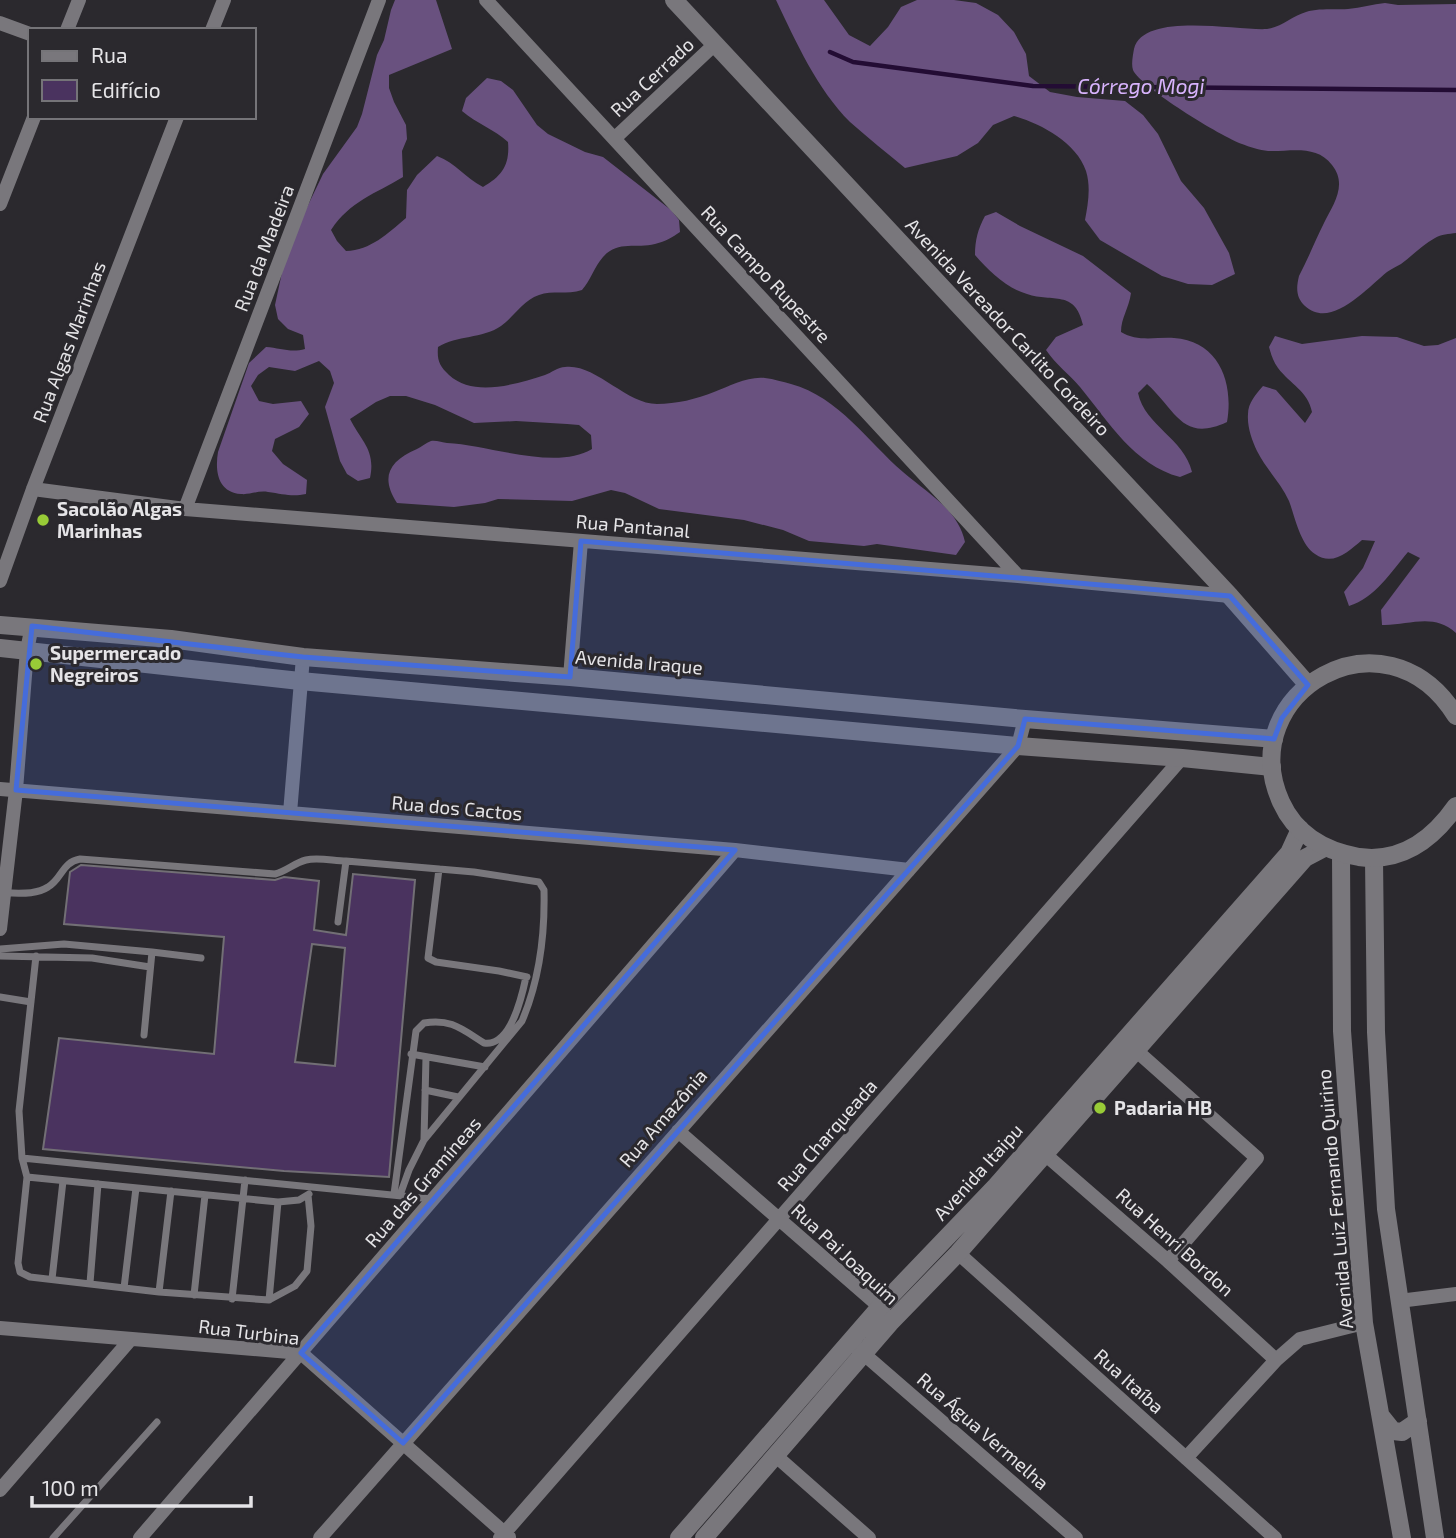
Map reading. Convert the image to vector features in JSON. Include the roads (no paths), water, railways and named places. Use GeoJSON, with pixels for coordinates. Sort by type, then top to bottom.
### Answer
{"type":"FeatureCollection","features":[{"type":"Feature","properties":{"kind":"street"},"geometry":{"type":"LineString","coordinates":[[68,28],[79,0]]}},
{"type":"Feature","properties":{"kind":"street"},"geometry":{"type":"LineString","coordinates":[[213,28],[224,0]]}},
{"type":"Feature","properties":{"kind":"street","name":"Rua da Madeira"},"geometry":{"type":"LineString","coordinates":[[185,509],[379,0]]}},
{"type":"Feature","properties":{"kind":"street","name":"Rua Campo Rupestre"},"geometry":{"type":"LineString","coordinates":[[486,0],[1018,576]]}},
{"type":"Feature","properties":{"kind":"street","name":"Avenida Vereador Carlito Cordeiro"},"geometry":{"type":"LineString","coordinates":[[674,0],[1230,596],[1308,685]]}},
{"type":"Feature","properties":{"kind":"street"},"geometry":{"type":"LineString","coordinates":[[0,23],[28,33]]}},
{"type":"Feature","properties":{"kind":"street","name":"Rua Cerrado"},"geometry":{"type":"LineString","coordinates":[[615,138],[715,44]]}},
{"type":"Feature","properties":{"kind":"street"},"geometry":{"type":"LineString","coordinates":[[0,204],[33,119]]}},
{"type":"Feature","properties":{"kind":"street","name":"Rua Algas Marinhas"},"geometry":{"type":"LineString","coordinates":[[0,581],[176,119]]}},
{"type":"Feature","properties":{"kind":"street","name":"Rua Pantanal"},"geometry":{"type":"LineString","coordinates":[[33,489],[185,509],[1018,576],[1230,596]]}},
{"type":"Feature","properties":{"kind":"street"},"geometry":{"type":"LineString","coordinates":[[570,677],[581,541]]}},
{"type":"Feature","properties":{"kind":"street","name":"Avenida Iraque"},"geometry":{"type":"LineString","coordinates":[[0,625],[171,639],[303,657],[570,677],[1274,739]]}},
{"type":"Feature","properties":{"kind":"street"},"geometry":{"type":"LineString","coordinates":[[0,929],[16,790],[27,650],[32,626]]}},
{"type":"Feature","properties":{"kind":"street"},"geometry":{"type":"LineString","coordinates":[[0,648],[300,681],[1018,747],[1272,767]]}},
{"type":"Feature","properties":{"kind":"street"},"geometry":{"type":"LineString","coordinates":[[290,813],[303,657]]}},
{"type":"Feature","properties":{"kind":"street"},"geometry":{"type":"LineString","coordinates":[[1456,716],[1444,696],[1409,671],[1389,664],[1346,666],[1326,673],[1308,685],[1293,701],[1274,739],[1272,767],[1276,790],[1287,813],[1300,829],[1324,848],[1341,854],[1374,859],[1399,854],[1423,843],[1442,826],[1456,806]]}},
{"type":"Feature","properties":{"kind":"street","name":"Rua Amazônia"},"geometry":{"type":"LineString","coordinates":[[320,1538],[1018,747],[1025,719]]}},
{"type":"Feature","properties":{"kind":"street","name":"Rua Charqueada"},"geometry":{"type":"LineString","coordinates":[[505,1536],[1182,758]]}},
{"type":"Feature","properties":{"kind":"street","name":"Rua dos Cactos"},"geometry":{"type":"LineString","coordinates":[[0,789],[735,850],[909,870]]}},
{"type":"Feature","properties":{"kind":"street","name":"Avenida Itaipu"},"geometry":{"type":"LineString","coordinates":[[679,1538],[850,1342],[958,1253],[1040,1149],[1289,853],[1300,829]]}},
{"type":"Feature","properties":{"kind":"street","name":"Avenida Itaipu"},"geometry":{"type":"LineString","coordinates":[[1130,1045],[1305,858],[1324,848]]}},
{"type":"Feature","properties":{"kind":"street","name":"Rua das Gramíneas"},"geometry":{"type":"LineString","coordinates":[[140,1538],[735,850]]}},
{"type":"Feature","properties":{"kind":"street","name":"Avenida Luiz Fernando Quirino"},"geometry":{"type":"LineString","coordinates":[[1341,854],[1342,1031],[1364,1323],[1402,1538]]}},
{"type":"Feature","properties":{"kind":"street"},"geometry":{"type":"LineString","coordinates":[[1374,859],[1376,1032],[1385,1197],[1435,1538]]}},
{"type":"Feature","properties":{"kind":"street"},"geometry":{"type":"LineString","coordinates":[[1130,1045],[1257,1158],[1168,1261]]}},
{"type":"Feature","properties":{"kind":"street","name":"Rua Pai Joaquim"},"geometry":{"type":"LineString","coordinates":[[678,1131],[885,1315]]}},
{"type":"Feature","properties":{"kind":"street","name":"Avenida Itaipu"},"geometry":{"type":"LineString","coordinates":[[704,1538],[865,1354],[885,1315],[996,1186],[1040,1149]]}},
{"type":"Feature","properties":{"kind":"street","name":"Rua Henri Bordon"},"geometry":{"type":"LineString","coordinates":[[1040,1149],[1276,1360]]}},
{"type":"Feature","properties":{"kind":"street"},"geometry":{"type":"LineString","coordinates":[[1354,1198],[1374,1193],[1385,1197]]}},
{"type":"Feature","properties":{"kind":"street","name":"Rua Itaíba"},"geometry":{"type":"LineString","coordinates":[[958,1253],[1275,1538]]}},
{"type":"Feature","properties":{"kind":"street"},"geometry":{"type":"LineString","coordinates":[[1399,1301],[1456,1294]]}},
{"type":"Feature","properties":{"kind":"street"},"geometry":{"type":"LineString","coordinates":[[1186,1458],[1276,1360],[1300,1339],[1364,1323]]}},
{"type":"Feature","properties":{"kind":"street","name":"Rua Turbina"},"geometry":{"type":"LineString","coordinates":[[0,1328],[301,1353],[505,1536]]}},
{"type":"Feature","properties":{"kind":"street"},"geometry":{"type":"LineString","coordinates":[[0,1490],[131,1339]]}},
{"type":"Feature","properties":{"kind":"street","name":"Rua Água Vermelha"},"geometry":{"type":"LineString","coordinates":[[850,1342],[1076,1538]]}},
{"type":"Feature","properties":{"kind":"street"},"geometry":{"type":"LineString","coordinates":[[1381,1416],[1393,1431],[1402,1432],[1418,1421]]}},
{"type":"Feature","properties":{"kind":"street"},"geometry":{"type":"LineString","coordinates":[[776,1456],[869,1538]]}},
{"type":"Feature","properties":{"kind":"lane"},"geometry":{"type":"LineString","coordinates":[[4,893],[47,889],[71,860],[80,859],[275,874],[288,871],[307,859],[439,869],[539,882],[544,890],[540,952],[522,1021],[424,1140],[397,1194]]}},
{"type":"Feature","properties":{"kind":"lane"},"geometry":{"type":"LineString","coordinates":[[338,922],[346,862]]}},
{"type":"Feature","properties":{"kind":"lane"},"geometry":{"type":"LineString","coordinates":[[439,869],[428,958],[436,962],[535,979]]}},
{"type":"Feature","properties":{"kind":"lane"},"geometry":{"type":"LineString","coordinates":[[0,949],[64,944],[201,958]]}},
{"type":"Feature","properties":{"kind":"lane"},"geometry":{"type":"LineString","coordinates":[[144,1035],[152,952]]}},
{"type":"Feature","properties":{"kind":"lane"},"geometry":{"type":"LineString","coordinates":[[0,956],[92,958],[150,967]]}},
{"type":"Feature","properties":{"kind":"lane"},"geometry":{"type":"LineString","coordinates":[[36,956],[19,1111],[22,1158],[27,1177],[18,1270],[30,1277],[159,1292],[269,1300],[295,1286],[307,1271],[311,1226],[308,1195]]}},
{"type":"Feature","properties":{"kind":"lane"},"geometry":{"type":"LineString","coordinates":[[397,1194],[411,1054],[416,1031],[424,1023],[436,1021],[458,1025],[484,1043],[490,1044],[512,1024],[526,977]]}},
{"type":"Feature","properties":{"kind":"lane"},"geometry":{"type":"LineString","coordinates":[[0,997],[31,1002]]}},
{"type":"Feature","properties":{"kind":"lane"},"geometry":{"type":"LineString","coordinates":[[411,1054],[485,1067]]}},
{"type":"Feature","properties":{"kind":"lane"},"geometry":{"type":"LineString","coordinates":[[424,1140],[426,1057]]}},
{"type":"Feature","properties":{"kind":"lane"},"geometry":{"type":"LineString","coordinates":[[425,1090],[457,1097]]}},
{"type":"Feature","properties":{"kind":"lane"},"geometry":{"type":"LineString","coordinates":[[22,1158],[434,1199]]}},
{"type":"Feature","properties":{"kind":"lane"},"geometry":{"type":"LineString","coordinates":[[109,1185],[112,1167]]}},
{"type":"Feature","properties":{"kind":"lane"},"geometry":{"type":"LineString","coordinates":[[159,1292],[179,1174]]}},
{"type":"Feature","properties":{"kind":"lane"},"geometry":{"type":"LineString","coordinates":[[27,1177],[278,1202],[299,1200],[317,1187]]}},
{"type":"Feature","properties":{"kind":"lane"},"geometry":{"type":"LineString","coordinates":[[232,1299],[245,1180]]}},
{"type":"Feature","properties":{"kind":"lane"},"geometry":{"type":"LineString","coordinates":[[52,1279],[63,1181]]}},
{"type":"Feature","properties":{"kind":"lane"},"geometry":{"type":"LineString","coordinates":[[90,1283],[98,1184]]}},
{"type":"Feature","properties":{"kind":"lane"},"geometry":{"type":"LineString","coordinates":[[124,1288],[136,1188]]}},
{"type":"Feature","properties":{"kind":"lane"},"geometry":{"type":"LineString","coordinates":[[194,1295],[205,1195]]}},
{"type":"Feature","properties":{"kind":"lane"},"geometry":{"type":"LineString","coordinates":[[269,1300],[278,1202]]}},
{"type":"Feature","properties":{"kind":"lane"},"geometry":{"type":"LineString","coordinates":[[53,1538],[157,1422]]}},
{"type":"Feature","properties":{"kind":"waterway","name":"Córrego Mogi"},"geometry":{"type":"LineString","coordinates":[[830,52],[853,62],[1033,86],[1456,90]]}},
{"type":"Feature","properties":{"kind":"place","name":"Sacolão Algas Marinhas"},"geometry":{"type":"Point","coordinates":[43,520]}},
{"type":"Feature","properties":{"kind":"place","name":"Supermercado Negreiros"},"geometry":{"type":"Point","coordinates":[36,664]}},
{"type":"Feature","properties":{"kind":"place","name":"Padaria HB"},"geometry":{"type":"Point","coordinates":[1100,1108]}}]}
